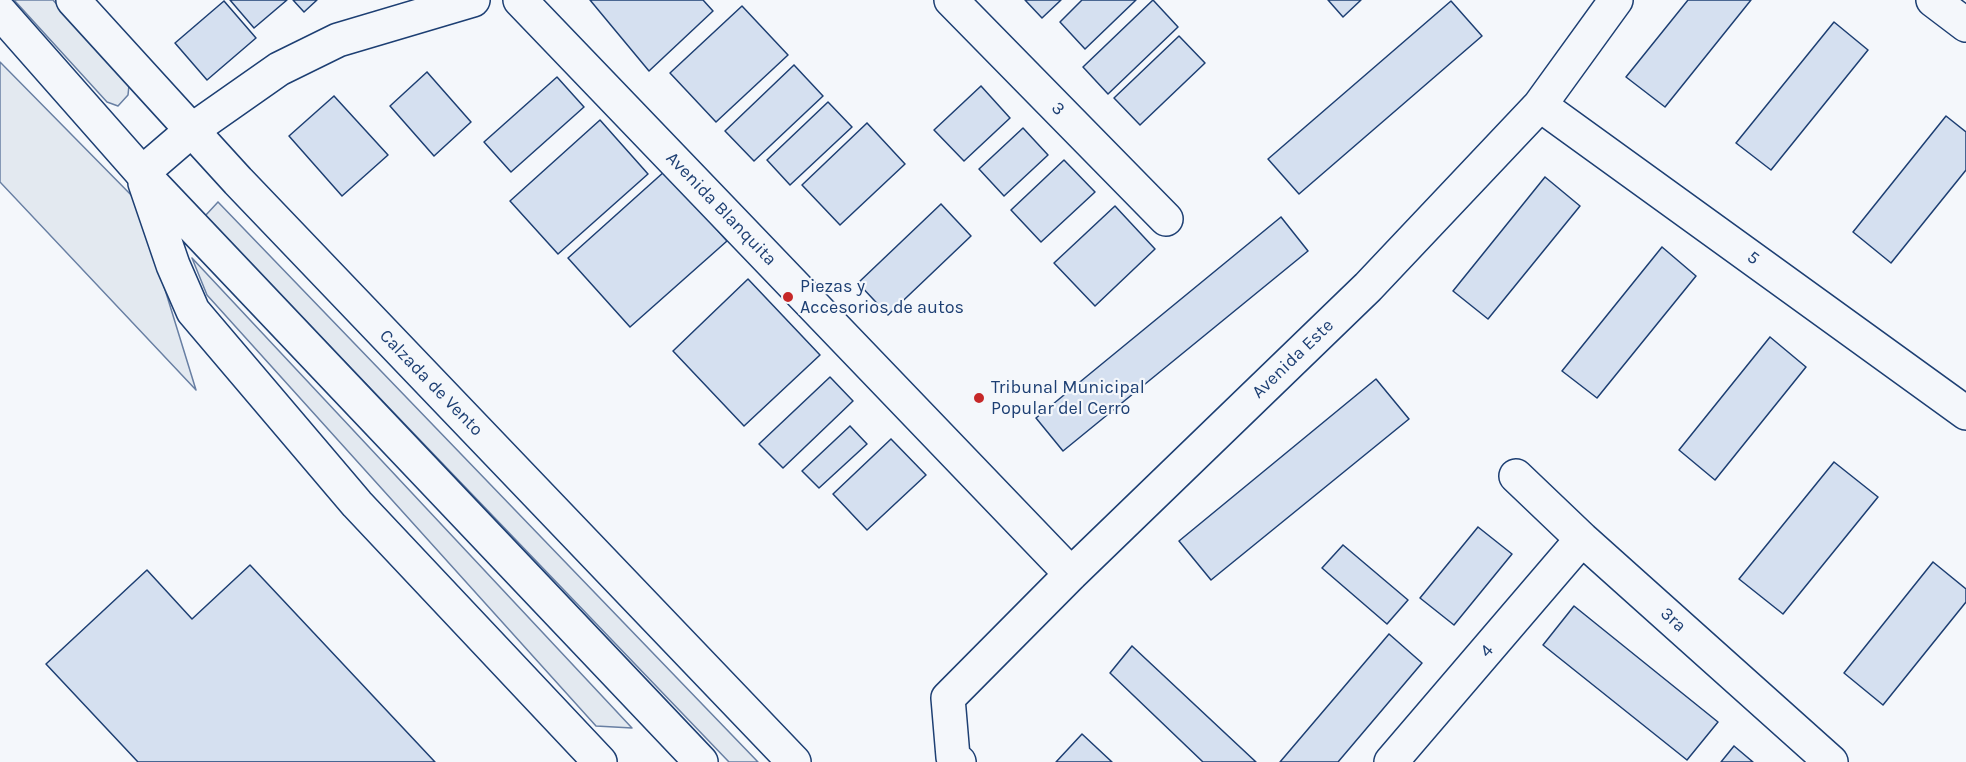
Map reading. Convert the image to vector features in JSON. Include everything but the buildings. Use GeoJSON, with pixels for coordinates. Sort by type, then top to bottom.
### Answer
{"type":"FeatureCollection","features":[{"type":"Feature","properties":{"kind":"street","name":"Calzada de Vento"},"geometry":{"type":"LineString","coordinates":[[73,0],[247,190],[794,762]]}},
{"type":"Feature","properties":{"kind":"street"},"geometry":{"type":"LineString","coordinates":[[142,173],[192,130],[279,69],[338,40],[473,0]]}},
{"type":"Feature","properties":{"kind":"street","name":"Avenida Blanquita"},"geometry":{"type":"LineString","coordinates":[[520,0],[1071,574]]}},
{"type":"Feature","properties":{"kind":"street","name":"3"},"geometry":{"type":"LineString","coordinates":[[951,0],[1166,219]]}},
{"type":"Feature","properties":{"kind":"street","name":"Avenida Este"},"geometry":{"type":"LineString","coordinates":[[959,762],[953,757],[948,698],[1071,574],[1346,308],[1540,105],[1616,0]]}},
{"type":"Feature","properties":{"kind":"street"},"geometry":{"type":"LineString","coordinates":[[1933,0],[1966,25]]}},
{"type":"Feature","properties":{"kind":"street"},"geometry":{"type":"LineString","coordinates":[[0,12],[142,173],[702,762]]}},
{"type":"Feature","properties":{"kind":"street","name":"5"},"geometry":{"type":"LineString","coordinates":[[1540,105],[1966,413]]}},
{"type":"Feature","properties":{"kind":"street"},"geometry":{"type":"LineString","coordinates":[[142,173],[173,265],[193,311],[357,504],[600,762]]}},
{"type":"Feature","properties":{"kind":"street","name":"3ra"},"geometry":{"type":"LineString","coordinates":[[1516,476],[1582,539],[1831,762]]}},
{"type":"Feature","properties":{"kind":"street","name":"4"},"geometry":{"type":"LineString","coordinates":[[1391,762],[1582,539]]}},
{"type":"Feature","properties":{"kind":"shaded area"},"geometry":{"type":"Polygon","coordinates":[[[14,0],[53,0],[129,85],[128,95],[118,106],[107,102],[14,0]]]}},
{"type":"Feature","properties":{"kind":"shaded area"},"geometry":{"type":"Polygon","coordinates":[[[0,62],[138,202],[196,390],[0,182],[0,62]]]}},
{"type":"Feature","properties":{"kind":"shaded area"},"geometry":{"type":"Polygon","coordinates":[[[218,202],[758,762],[729,762],[205,216],[218,202]]]}},
{"type":"Feature","properties":{"kind":"shaded area"},"geometry":{"type":"Polygon","coordinates":[[[192,258],[632,728],[596,726],[207,295],[192,258]]]}},
{"type":"Feature","properties":{"kind":"place","name":"Piezas y Accesorios de autos"},"geometry":{"type":"Point","coordinates":[788,297]}},
{"type":"Feature","properties":{"kind":"place","name":"Tribunal Municipal Popular del Cerro"},"geometry":{"type":"Point","coordinates":[979,398]}}]}
